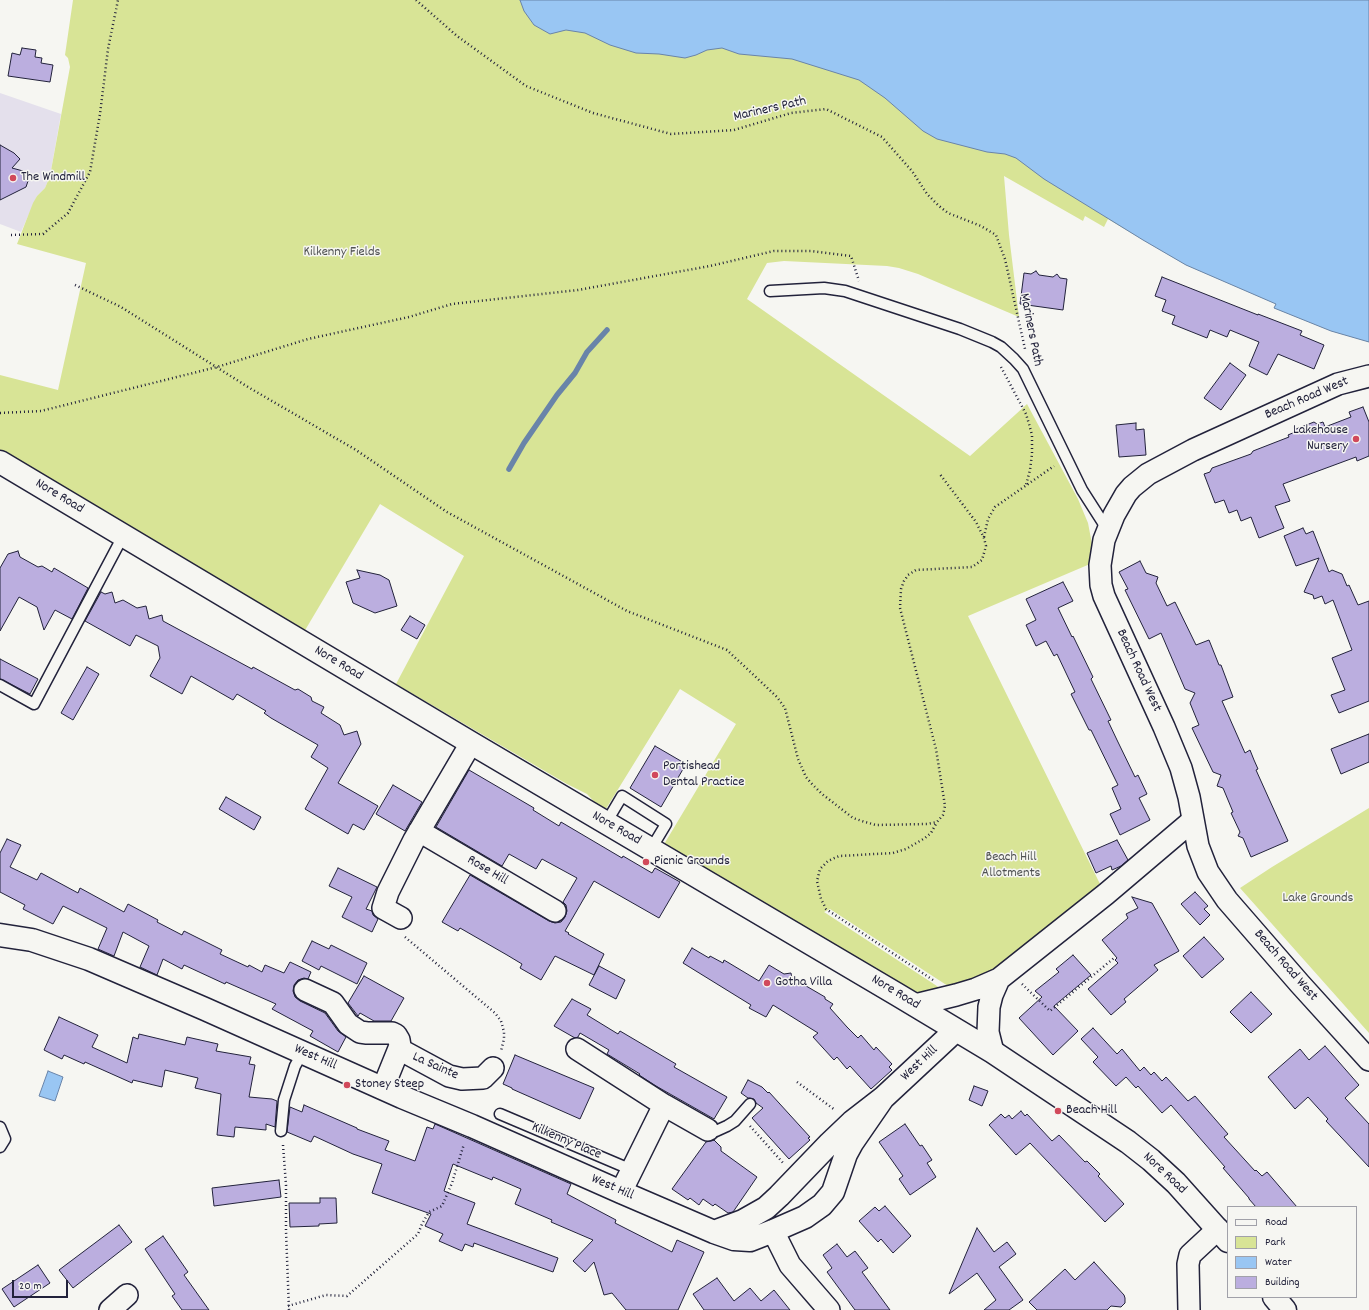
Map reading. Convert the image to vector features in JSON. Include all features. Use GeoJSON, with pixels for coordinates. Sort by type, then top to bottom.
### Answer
{"type":"FeatureCollection","features":[{"type":"Feature","properties":{"kind":"street","name":"Beach Road West"},"geometry":{"type":"LineString","coordinates":[[1369,376],[1338,384],[1193,450],[1157,468],[1140,480],[1126,494],[1107,529],[1101,553],[1100,566],[1101,584],[1104,596],[1176,755],[1185,780],[1198,846],[1214,882],[1227,900],[1300,984],[1369,1060]]}},
{"type":"Feature","properties":{"kind":"street","name":"Nore Road"},"geometry":{"type":"LineString","coordinates":[[0,462],[993,1052],[1128,1142],[1146,1156],[1176,1183],[1223,1235]]}},
{"type":"Feature","properties":{"kind":"street"},"geometry":{"type":"LineString","coordinates":[[401,918],[383,908],[393,881],[419,831],[471,743]]}},
{"type":"Feature","properties":{"kind":"street"},"geometry":{"type":"LineString","coordinates":[[915,1005],[976,989],[1004,975],[1106,894],[1192,821]]}},
{"type":"Feature","properties":{"kind":"street","name":"Rose Hill"},"geometry":{"type":"LineString","coordinates":[[419,831],[555,911]]}},
{"type":"Feature","properties":{"kind":"street","name":"West Hill"},"geometry":{"type":"LineString","coordinates":[[0,935],[32,940],[89,959],[621,1192],[714,1232],[734,1239],[746,1240],[773,1232],[805,1218],[822,1205],[836,1185],[846,1154],[852,1143],[883,1098]]}},
{"type":"Feature","properties":{"kind":"street"},"geometry":{"type":"LineString","coordinates":[[993,1052],[988,1032],[989,1006],[992,995],[1004,975]]}},
{"type":"Feature","properties":{"kind":"street","name":"La Sainte"},"geometry":{"type":"LineString","coordinates":[[305,990],[333,1003],[348,1024],[360,1032],[396,1035],[400,1042],[399,1049],[383,1088]]}},
{"type":"Feature","properties":{"kind":"street","name":"West Hill"},"geometry":{"type":"LineString","coordinates":[[714,1232],[744,1221],[766,1208],[852,1122],[883,1098],[956,1030]]}},
{"type":"Feature","properties":{"kind":"street","name":"La Sainte"},"geometry":{"type":"LineString","coordinates":[[399,1049],[442,1072],[462,1079],[483,1078],[493,1068]]}},
{"type":"Feature","properties":{"kind":"street"},"geometry":{"type":"LineString","coordinates":[[589,1054],[664,1105],[708,1130]]}},
{"type":"Feature","properties":{"kind":"street"},"geometry":{"type":"LineString","coordinates":[[621,1192],[664,1105]]}},
{"type":"Feature","properties":{"kind":"street"},"geometry":{"type":"LineString","coordinates":[[773,1232],[790,1265],[829,1310]]}},
{"type":"Feature","properties":{"kind":"street"},"geometry":{"type":"LineString","coordinates":[[1189,1310],[1188,1264],[1190,1255],[1223,1235]]}},
{"type":"Feature","properties":{"kind":"street"},"geometry":{"type":"LineString","coordinates":[[1275,1298],[1285,1310]]}},
{"type":"Feature","properties":{"kind":"lane"},"geometry":{"type":"LineString","coordinates":[[770,291],[824,288],[845,291],[985,338],[1001,347],[1023,369],[1086,497],[1107,529]]}},
{"type":"Feature","properties":{"kind":"lane"},"geometry":{"type":"LineString","coordinates":[[0,685],[34,704],[123,536]]}},
{"type":"Feature","properties":{"kind":"lane"},"geometry":{"type":"LineString","coordinates":[[606,823],[622,796],[666,824],[651,849]]}},
{"type":"Feature","properties":{"kind":"lane"},"geometry":{"type":"LineString","coordinates":[[281,1131],[284,1100],[295,1066],[303,1052]]}},
{"type":"Feature","properties":{"kind":"lane"},"geometry":{"type":"LineString","coordinates":[[708,1130],[716,1131],[723,1129],[731,1124],[750,1104]]}},
{"type":"Feature","properties":{"kind":"lane","name":"Kilkenny Place"},"geometry":{"type":"LineString","coordinates":[[500,1114],[632,1170]]}},
{"type":"Feature","properties":{"kind":"lane"},"geometry":{"type":"LineString","coordinates":[[0,1127],[5,1137],[0,1147]]}},
{"type":"Feature","properties":{"kind":"path"},"geometry":{"type":"LineString","coordinates":[[11,235],[43,234],[68,213],[90,172],[100,114],[108,49],[118,0]]}},
{"type":"Feature","properties":{"kind":"path","name":"Mariners Path"},"geometry":{"type":"LineString","coordinates":[[416,0],[457,36],[526,86],[593,113],[671,134],[734,130],[791,113],[826,109],[882,137],[905,163],[927,194],[939,206],[948,213],[981,226],[996,235],[1005,259],[1029,362],[1028,379]]}},
{"type":"Feature","properties":{"kind":"path"},"geometry":{"type":"LineString","coordinates":[[0,413],[42,411],[217,367],[308,339],[409,317],[452,304],[578,290],[710,266],[774,251],[811,251],[851,256],[863,296]]}},
{"type":"Feature","properties":{"kind":"path"},"geometry":{"type":"LineString","coordinates":[[75,285],[121,306],[217,367],[356,450],[447,512],[627,611],[727,650],[777,697],[785,708],[798,759],[806,777],[822,794],[853,818],[876,825],[927,824],[937,822]]}},
{"type":"Feature","properties":{"kind":"path"},"geometry":{"type":"LineString","coordinates":[[985,338],[1026,414],[1029,424],[1032,435],[1032,454],[1026,485]]}},
{"type":"Feature","properties":{"kind":"path"},"geometry":{"type":"LineString","coordinates":[[984,538],[988,519],[994,507],[1066,458]]}},
{"type":"Feature","properties":{"kind":"path"},"geometry":{"type":"LineString","coordinates":[[939,473],[976,522],[984,538],[986,546],[982,560],[978,564],[966,568],[916,570],[904,581],[901,589],[900,608],[936,749],[943,793],[943,815],[925,838],[906,849],[893,853],[839,856],[828,860],[820,869],[817,887],[823,905],[830,912],[956,995]]}},
{"type":"Feature","properties":{"kind":"path"},"geometry":{"type":"LineString","coordinates":[[401,918],[396,930],[492,1009],[501,1021],[504,1028],[504,1039],[493,1068]]}},
{"type":"Feature","properties":{"kind":"path"},"geometry":{"type":"LineString","coordinates":[[1004,975],[1050,1011],[1114,958]]}},
{"type":"Feature","properties":{"kind":"path"},"geometry":{"type":"LineString","coordinates":[[797,1082],[852,1122]]}},
{"type":"Feature","properties":{"kind":"path"},"geometry":{"type":"LineString","coordinates":[[740,1115],[782,1163]]}},
{"type":"Feature","properties":{"kind":"path"},"geometry":{"type":"LineString","coordinates":[[288,1306],[326,1295],[347,1296],[418,1234],[422,1224],[430,1212],[442,1206],[452,1183],[462,1148],[472,1126]]}},
{"type":"Feature","properties":{"kind":"path"},"geometry":{"type":"LineString","coordinates":[[281,1131],[286,1185],[288,1310]]}},
{"type":"Feature","properties":{"kind":"shaded area"},"geometry":{"type":"Polygon","coordinates":[[[0,93],[61,114],[50,176],[45,188],[37,196],[21,232],[0,224],[0,93]]]}},
{"type":"Feature","properties":{"kind":"green space","name":"Kilkenny Fields"},"geometry":{"type":"Polygon","coordinates":[[[73,0],[1369,0],[1369,342],[1331,331],[1274,308],[1276,304],[1186,265],[1108,219],[1104,227],[1085,216],[1083,221],[1004,176],[1009,235],[1019,317],[918,274],[887,266],[784,261],[767,263],[747,299],[970,456],[1027,404],[1078,499],[1088,523],[1092,544],[1090,564],[968,616],[1101,886],[990,974],[951,988],[830,909],[824,912],[943,990],[919,995],[913,993],[663,846],[736,724],[680,689],[604,812],[587,794],[567,784],[396,684],[464,556],[380,504],[304,632],[0,452],[0,375],[58,390],[86,263],[17,244],[33,203],[37,196],[45,188],[50,176],[70,67],[68,58],[65,55],[73,0]]]}},
{"type":"Feature","properties":{"kind":"green space","name":"Lake Grounds"},"geometry":{"type":"Polygon","coordinates":[[[1369,808],[1369,1033],[1240,888],[1369,808]]]}},
{"type":"Feature","properties":{"kind":"water"},"geometry":{"type":"Polygon","coordinates":[[[520,0],[1369,0],[1369,342],[1331,331],[1274,308],[1276,304],[1186,265],[1044,179],[1016,158],[1005,154],[987,152],[937,139],[923,131],[885,98],[859,80],[792,59],[739,54],[722,48],[707,50],[685,58],[659,54],[636,53],[610,45],[585,33],[566,30],[550,34],[534,25],[524,11],[520,0]]]}},
{"type":"Feature","properties":{"kind":"water"},"geometry":{"type":"Polygon","coordinates":[[[48,1071],[63,1077],[55,1101],[39,1096],[48,1071]]]}},
{"type":"Feature","properties":{"kind":"building"},"geometry":{"type":"Polygon","coordinates":[[[22,48],[36,50],[35,57],[42,58],[41,63],[53,65],[50,82],[8,76],[12,53],[20,55],[22,48]]]}},
{"type":"Feature","properties":{"kind":"building","name":"The Windmill"},"geometry":{"type":"Polygon","coordinates":[[[0,145],[14,153],[20,159],[12,168],[23,171],[28,181],[26,187],[0,200],[0,145]]]}},
{"type":"Feature","properties":{"kind":"building"},"geometry":{"type":"Polygon","coordinates":[[[1036,271],[1039,275],[1053,277],[1057,274],[1060,278],[1067,279],[1063,310],[1020,304],[1024,273],[1031,274],[1036,271]]]}},
{"type":"Feature","properties":{"kind":"building"},"geometry":{"type":"Polygon","coordinates":[[[1162,277],[1302,331],[1300,335],[1324,345],[1314,369],[1278,354],[1267,375],[1249,366],[1259,342],[1230,330],[1227,337],[1210,330],[1207,338],[1172,324],[1175,316],[1162,311],[1166,300],[1155,296],[1162,277]]]}},
{"type":"Feature","properties":{"kind":"building"},"geometry":{"type":"Polygon","coordinates":[[[1230,363],[1246,375],[1221,410],[1204,398],[1230,363]]]}},
{"type":"Feature","properties":{"kind":"building"},"geometry":{"type":"Polygon","coordinates":[[[1363,407],[1369,422],[1369,456],[1357,461],[1356,457],[1283,484],[1290,501],[1275,506],[1284,528],[1259,538],[1251,517],[1241,521],[1237,510],[1229,513],[1224,500],[1215,503],[1204,474],[1210,472],[1212,468],[1251,454],[1253,451],[1289,437],[1288,435],[1295,432],[1296,429],[1314,422],[1317,424],[1323,422],[1325,427],[1351,417],[1349,412],[1363,407]]]}},
{"type":"Feature","properties":{"kind":"building"},"geometry":{"type":"Polygon","coordinates":[[[1136,423],[1136,430],[1144,429],[1146,455],[1119,457],[1116,425],[1136,423]]]}},
{"type":"Feature","properties":{"kind":"building"},"geometry":{"type":"Polygon","coordinates":[[[1303,528],[1306,534],[1313,531],[1329,572],[1332,570],[1342,574],[1358,605],[1369,601],[1369,701],[1339,713],[1331,695],[1345,690],[1332,658],[1352,650],[1333,600],[1325,604],[1322,596],[1314,599],[1313,595],[1304,592],[1319,558],[1296,566],[1284,536],[1303,528]]]}},
{"type":"Feature","properties":{"kind":"building"},"geometry":{"type":"Polygon","coordinates":[[[18,551],[20,557],[38,567],[42,566],[52,572],[54,568],[88,588],[72,619],[55,610],[44,630],[37,607],[19,597],[0,631],[0,568],[8,554],[18,551]]]}},
{"type":"Feature","properties":{"kind":"building"},"geometry":{"type":"Polygon","coordinates":[[[1140,561],[1146,573],[1158,577],[1156,583],[1167,606],[1175,602],[1196,645],[1209,640],[1219,665],[1221,665],[1233,697],[1222,701],[1245,753],[1250,750],[1258,769],[1256,770],[1288,841],[1251,857],[1243,838],[1238,836],[1240,832],[1231,813],[1233,812],[1223,788],[1217,786],[1221,775],[1213,772],[1192,728],[1199,725],[1190,703],[1195,693],[1185,689],[1161,633],[1149,639],[1125,590],[1128,589],[1119,572],[1140,561]]]}},
{"type":"Feature","properties":{"kind":"building"},"geometry":{"type":"Polygon","coordinates":[[[357,570],[380,575],[389,580],[397,606],[375,613],[353,603],[346,582],[360,578],[357,570]]]}},
{"type":"Feature","properties":{"kind":"building"},"geometry":{"type":"Polygon","coordinates":[[[1063,582],[1073,601],[1058,608],[1093,677],[1091,679],[1111,720],[1108,721],[1117,740],[1135,777],[1138,775],[1147,794],[1139,798],[1150,820],[1120,835],[1110,814],[1121,809],[1112,788],[1118,785],[1091,730],[1089,730],[1071,694],[1075,692],[1057,654],[1054,656],[1046,641],[1036,646],[1026,625],[1036,620],[1026,599],[1063,582]]]}},
{"type":"Feature","properties":{"kind":"building"},"geometry":{"type":"Polygon","coordinates":[[[101,592],[105,594],[112,592],[115,603],[123,600],[137,608],[146,606],[149,619],[162,615],[163,621],[252,669],[253,667],[295,690],[298,689],[311,697],[312,701],[324,707],[321,713],[340,725],[344,735],[357,731],[361,744],[338,783],[378,806],[364,830],[353,824],[348,834],[305,809],[328,768],[311,757],[318,745],[271,718],[264,713],[266,711],[237,694],[233,700],[191,676],[182,694],[150,676],[160,658],[158,646],[136,635],[130,646],[85,621],[101,592]]]}},
{"type":"Feature","properties":{"kind":"building"},"geometry":{"type":"Polygon","coordinates":[[[410,616],[425,625],[417,639],[401,630],[410,616]]]}},
{"type":"Feature","properties":{"kind":"building"},"geometry":{"type":"Polygon","coordinates":[[[0,659],[38,679],[30,694],[0,679],[0,659]]]}},
{"type":"Feature","properties":{"kind":"building"},"geometry":{"type":"Polygon","coordinates":[[[87,667],[99,674],[73,720],[61,713],[87,667]]]}},
{"type":"Feature","properties":{"kind":"building"},"geometry":{"type":"Polygon","coordinates":[[[1369,734],[1369,762],[1341,774],[1331,749],[1369,734]]]}},
{"type":"Feature","properties":{"kind":"building","name":"Portishead Dental Practice"},"geometry":{"type":"Polygon","coordinates":[[[655,746],[686,764],[661,807],[630,788],[655,746]]]}},
{"type":"Feature","properties":{"kind":"building"},"geometry":{"type":"Polygon","coordinates":[[[469,770],[534,808],[533,810],[559,826],[561,822],[622,858],[623,856],[652,873],[655,868],[680,882],[659,918],[594,881],[565,931],[604,954],[594,975],[555,956],[541,980],[520,968],[522,964],[507,955],[460,928],[458,931],[442,922],[470,875],[549,921],[555,923],[561,922],[567,911],[566,905],[563,902],[577,878],[542,859],[536,869],[509,854],[502,866],[436,827],[469,770]]]}},
{"type":"Feature","properties":{"kind":"building"},"geometry":{"type":"Polygon","coordinates":[[[393,785],[422,802],[405,831],[376,814],[393,785]]]}},
{"type":"Feature","properties":{"kind":"building"},"geometry":{"type":"Polygon","coordinates":[[[226,797],[261,817],[254,830],[219,809],[226,797]]]}},
{"type":"Feature","properties":{"kind":"building"},"geometry":{"type":"Polygon","coordinates":[[[7,839],[21,845],[10,867],[37,880],[41,873],[78,893],[80,888],[124,912],[128,904],[182,935],[184,931],[222,950],[220,954],[248,967],[249,965],[262,972],[265,965],[284,973],[290,962],[311,972],[308,979],[304,978],[298,980],[294,985],[293,991],[295,997],[325,1013],[338,1031],[346,1037],[338,1052],[310,1036],[313,1031],[272,1009],[276,1004],[226,982],[225,984],[184,965],[182,969],[163,959],[157,975],[140,967],[149,946],[123,932],[114,956],[98,949],[107,928],[63,906],[53,924],[23,909],[25,905],[0,892],[0,853],[7,839]]]}},
{"type":"Feature","properties":{"kind":"building"},"geometry":{"type":"Polygon","coordinates":[[[1117,840],[1128,860],[1121,866],[1112,870],[1111,866],[1096,873],[1087,853],[1117,840]]]}},
{"type":"Feature","properties":{"kind":"building"},"geometry":{"type":"Polygon","coordinates":[[[338,868],[377,887],[366,909],[372,911],[373,915],[378,919],[372,932],[342,917],[352,897],[329,886],[338,868]]]}},
{"type":"Feature","properties":{"kind":"building"},"geometry":{"type":"Polygon","coordinates":[[[1195,892],[1208,906],[1204,909],[1210,915],[1200,925],[1181,904],[1195,892]]]}},
{"type":"Feature","properties":{"kind":"building"},"geometry":{"type":"Polygon","coordinates":[[[1132,897],[1152,903],[1179,951],[1154,965],[1158,970],[1124,999],[1126,1002],[1111,1015],[1088,989],[1118,963],[1115,960],[1117,958],[1102,940],[1128,918],[1126,914],[1138,908],[1132,897]]]}},
{"type":"Feature","properties":{"kind":"building"},"geometry":{"type":"Polygon","coordinates":[[[1204,937],[1224,959],[1202,978],[1183,956],[1204,937]]]}},
{"type":"Feature","properties":{"kind":"building"},"geometry":{"type":"Polygon","coordinates":[[[312,941],[329,949],[331,945],[367,963],[357,984],[321,966],[319,970],[302,961],[312,941]]]}},
{"type":"Feature","properties":{"kind":"building"},"geometry":{"type":"Polygon","coordinates":[[[692,948],[709,958],[710,956],[723,963],[724,960],[759,981],[769,965],[784,974],[791,973],[793,985],[801,983],[825,997],[825,999],[833,1004],[830,1008],[847,1027],[858,1038],[861,1035],[874,1050],[876,1047],[892,1064],[889,1067],[892,1070],[871,1089],[850,1066],[847,1069],[837,1057],[834,1060],[813,1037],[818,1033],[773,1005],[766,1017],[749,1008],[751,1005],[683,963],[692,948]]]}},
{"type":"Feature","properties":{"kind":"building"},"geometry":{"type":"Polygon","coordinates":[[[1073,955],[1091,975],[1054,1006],[1078,1031],[1053,1055],[1019,1018],[1042,997],[1035,991],[1059,972],[1056,969],[1073,955]]]}},
{"type":"Feature","properties":{"kind":"building"},"geometry":{"type":"Polygon","coordinates":[[[599,966],[625,980],[616,999],[589,985],[599,966]]]}},
{"type":"Feature","properties":{"kind":"building"},"geometry":{"type":"Polygon","coordinates":[[[364,976],[404,998],[391,1021],[374,1021],[360,1013],[358,1016],[348,1003],[364,976]]]}},
{"type":"Feature","properties":{"kind":"building"},"geometry":{"type":"Polygon","coordinates":[[[1251,992],[1272,1014],[1251,1033],[1230,1012],[1251,992]]]}},
{"type":"Feature","properties":{"kind":"building"},"geometry":{"type":"Polygon","coordinates":[[[572,999],[591,1009],[587,1015],[618,1034],[620,1031],[676,1064],[674,1067],[727,1097],[714,1119],[656,1086],[639,1075],[640,1074],[607,1054],[609,1050],[580,1033],[578,1037],[575,1038],[554,1026],[572,999]]]}},
{"type":"Feature","properties":{"kind":"building"},"geometry":{"type":"Polygon","coordinates":[[[59,1017],[98,1035],[92,1047],[127,1063],[133,1037],[138,1039],[139,1034],[185,1045],[187,1037],[218,1044],[216,1051],[251,1057],[249,1064],[255,1065],[249,1097],[272,1099],[277,1101],[275,1127],[266,1124],[266,1130],[235,1127],[234,1137],[217,1135],[221,1094],[195,1088],[198,1078],[165,1070],[162,1087],[133,1080],[132,1083],[85,1062],[84,1064],[64,1055],[62,1059],[44,1050],[59,1017]]]}},
{"type":"Feature","properties":{"kind":"building"},"geometry":{"type":"Polygon","coordinates":[[[1093,1028],[1117,1054],[1122,1049],[1140,1071],[1144,1067],[1151,1075],[1154,1072],[1162,1081],[1166,1077],[1188,1101],[1195,1096],[1228,1134],[1224,1137],[1255,1171],[1256,1170],[1262,1176],[1267,1172],[1296,1206],[1255,1206],[1223,1168],[1225,1167],[1171,1105],[1162,1113],[1138,1086],[1136,1088],[1126,1077],[1116,1086],[1093,1062],[1098,1057],[1081,1039],[1093,1028]]]}},
{"type":"Feature","properties":{"kind":"building"},"geometry":{"type":"Polygon","coordinates":[[[1325,1046],[1359,1085],[1345,1098],[1369,1124],[1369,1167],[1326,1121],[1328,1119],[1308,1097],[1295,1109],[1268,1077],[1300,1049],[1309,1060],[1325,1046]]]}},
{"type":"Feature","properties":{"kind":"building"},"geometry":{"type":"Polygon","coordinates":[[[515,1055],[594,1088],[580,1119],[503,1084],[515,1055]]]}},
{"type":"Feature","properties":{"kind":"building"},"geometry":{"type":"Polygon","coordinates":[[[748,1080],[762,1087],[768,1093],[769,1092],[810,1137],[808,1138],[810,1140],[789,1159],[752,1118],[763,1108],[756,1103],[754,1099],[748,1098],[741,1093],[748,1080]]]}},
{"type":"Feature","properties":{"kind":"building"},"geometry":{"type":"Polygon","coordinates":[[[974,1086],[988,1091],[982,1106],[969,1100],[974,1086]]]}},
{"type":"Feature","properties":{"kind":"building"},"geometry":{"type":"Polygon","coordinates":[[[304,1105],[357,1129],[389,1141],[385,1150],[415,1161],[427,1127],[433,1129],[435,1124],[571,1184],[567,1194],[616,1220],[615,1223],[672,1252],[677,1240],[704,1252],[678,1310],[626,1310],[612,1293],[604,1295],[594,1262],[585,1272],[573,1261],[593,1240],[551,1222],[552,1220],[515,1204],[521,1189],[493,1177],[492,1180],[453,1164],[444,1191],[475,1203],[467,1224],[558,1258],[553,1272],[474,1243],[473,1247],[465,1244],[462,1251],[439,1241],[443,1234],[425,1226],[431,1214],[372,1193],[382,1164],[353,1154],[314,1136],[311,1142],[287,1132],[290,1107],[302,1112],[304,1105]]]}},
{"type":"Feature","properties":{"kind":"building"},"geometry":{"type":"Polygon","coordinates":[[[1021,1111],[1025,1116],[1027,1114],[1052,1141],[1059,1135],[1085,1162],[1087,1161],[1100,1174],[1098,1176],[1124,1204],[1105,1222],[1030,1143],[1016,1155],[989,1125],[1001,1114],[1005,1118],[1009,1115],[1012,1119],[1021,1111]]]}},
{"type":"Feature","properties":{"kind":"building"},"geometry":{"type":"Polygon","coordinates":[[[905,1124],[920,1146],[922,1145],[932,1160],[927,1163],[936,1177],[910,1195],[899,1179],[903,1176],[879,1142],[905,1124]]]}},
{"type":"Feature","properties":{"kind":"building"},"geometry":{"type":"Polygon","coordinates":[[[714,1140],[721,1147],[721,1151],[757,1177],[733,1212],[728,1213],[715,1204],[713,1206],[703,1199],[699,1205],[690,1198],[688,1200],[672,1189],[706,1142],[714,1140]]]}},
{"type":"Feature","properties":{"kind":"building"},"geometry":{"type":"Polygon","coordinates":[[[279,1180],[281,1197],[214,1206],[212,1188],[279,1180]]]}},
{"type":"Feature","properties":{"kind":"building"},"geometry":{"type":"Polygon","coordinates":[[[320,1198],[336,1198],[337,1223],[319,1224],[319,1226],[290,1227],[289,1203],[320,1203],[320,1198]]]}},
{"type":"Feature","properties":{"kind":"building"},"geometry":{"type":"Polygon","coordinates":[[[885,1206],[911,1236],[893,1253],[881,1239],[878,1242],[859,1221],[875,1207],[879,1211],[885,1206]]]}},
{"type":"Feature","properties":{"kind":"building"},"geometry":{"type":"Polygon","coordinates":[[[119,1225],[132,1242],[73,1288],[59,1270],[119,1225]]]}},
{"type":"Feature","properties":{"kind":"building"},"geometry":{"type":"Polygon","coordinates":[[[977,1228],[994,1252],[1007,1242],[1016,1254],[999,1267],[1023,1300],[1009,1310],[984,1310],[996,1300],[977,1273],[949,1294],[977,1228]]]}},
{"type":"Feature","properties":{"kind":"building"},"geometry":{"type":"Polygon","coordinates":[[[163,1236],[188,1272],[184,1275],[209,1310],[182,1310],[172,1296],[175,1294],[145,1249],[163,1236]]]}},
{"type":"Feature","properties":{"kind":"building"},"geometry":{"type":"Polygon","coordinates":[[[837,1244],[847,1257],[855,1251],[868,1268],[862,1272],[890,1310],[855,1310],[827,1272],[832,1268],[823,1255],[837,1244]]]}},
{"type":"Feature","properties":{"kind":"building"},"geometry":{"type":"Polygon","coordinates":[[[1094,1262],[1124,1295],[1125,1303],[1121,1307],[1111,1306],[1107,1310],[1037,1310],[1029,1302],[1065,1269],[1075,1280],[1094,1262]]]}},
{"type":"Feature","properties":{"kind":"building"},"geometry":{"type":"Polygon","coordinates":[[[38,1265],[50,1283],[14,1307],[2,1289],[38,1265]]]}},
{"type":"Feature","properties":{"kind":"building"},"geometry":{"type":"Polygon","coordinates":[[[717,1278],[734,1301],[750,1288],[761,1301],[774,1290],[790,1310],[704,1310],[693,1294],[717,1278]]]}},
{"type":"Feature","properties":{"kind":"waterway"},"geometry":{"type":"LineString","coordinates":[[509,469],[524,443],[557,395],[575,373],[587,352],[607,330]]}},
{"type":"Feature","properties":{"kind":"place","name":"The Windmill"},"geometry":{"type":"Point","coordinates":[13,178]}},
{"type":"Feature","properties":{"kind":"place","name":"Lakehouse Nursery"},"geometry":{"type":"Point","coordinates":[1356,439]}},
{"type":"Feature","properties":{"kind":"place","name":"Portishead Dental Practice"},"geometry":{"type":"Point","coordinates":[655,775]}},
{"type":"Feature","properties":{"kind":"place","name":"Picnic Grounds"},"geometry":{"type":"Point","coordinates":[646,862]}},
{"type":"Feature","properties":{"kind":"place","name":"Gotha Villa"},"geometry":{"type":"Point","coordinates":[767,983]}},
{"type":"Feature","properties":{"kind":"place","name":"Stoney Steep"},"geometry":{"type":"Point","coordinates":[347,1085]}},
{"type":"Feature","properties":{"kind":"place","name":"Beach Hill"},"geometry":{"type":"Point","coordinates":[1058,1111]}},
{"type":"Feature","properties":{"kind":"park label","name":"Beach Hill Allotments"},"geometry":{"type":"Point","coordinates":[1011,866]}}]}
